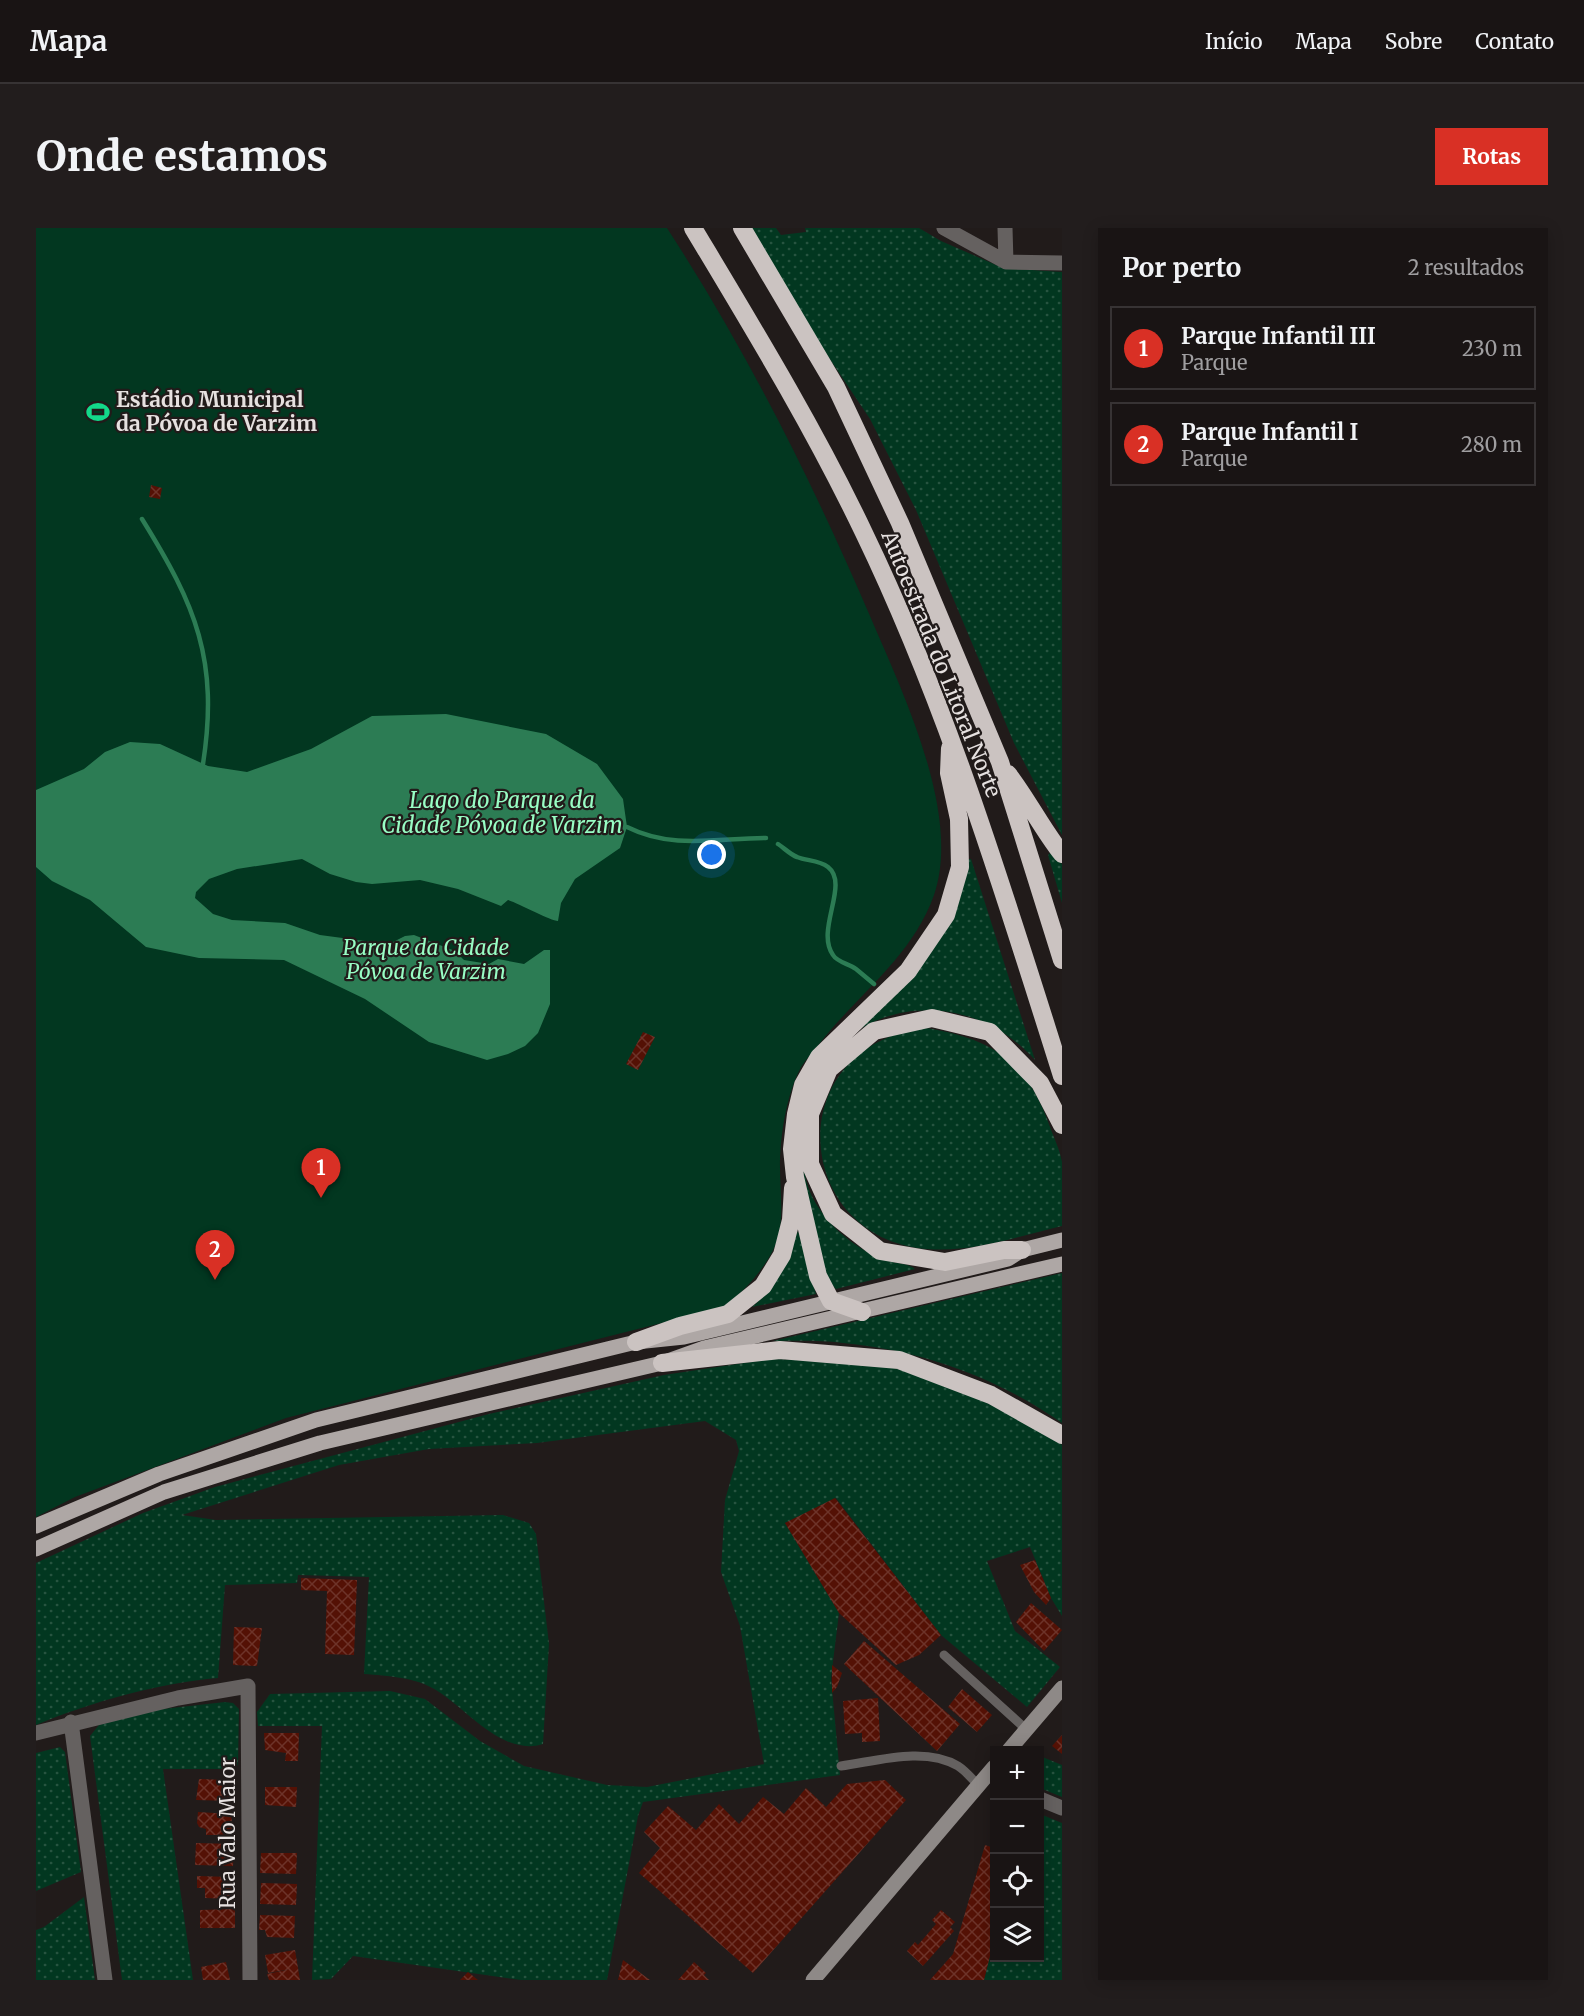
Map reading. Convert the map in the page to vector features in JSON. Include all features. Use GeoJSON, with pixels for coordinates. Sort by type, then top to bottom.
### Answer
{"type":"FeatureCollection","features":[{"type":"Feature","properties":{"kind":"highway","name":"Autoestrada do Litoral Norte"},"geometry":{"type":"LineString","coordinates":[[693,228],[787,384],[864,533],[913,644],[992,853],[1062,1076]]}},
{"type":"Feature","properties":{"kind":"highway","name":"Autoestrada do Litoral Norte"},"geometry":{"type":"LineString","coordinates":[[742,228],[836,387],[900,523],[1000,762],[1062,960]]}},
{"type":"Feature","properties":{"kind":"highway"},"geometry":{"type":"LineString","coordinates":[[862,1312],[831,1301],[818,1276],[795,1178],[792,1149],[796,1114],[803,1085],[819,1057],[908,971],[946,915],[960,867],[959,819],[949,773],[950,741]]}},
{"type":"Feature","properties":{"kind":"highway"},"geometry":{"type":"LineString","coordinates":[[1000,762],[1023,794],[1041,827],[1062,854]]}},
{"type":"Feature","properties":{"kind":"highway"},"geometry":{"type":"LineString","coordinates":[[1022,1250],[1004,1250],[945,1262],[880,1251],[833,1214],[810,1164],[810,1114],[829,1069],[874,1031],[932,1018],[990,1032],[1040,1083],[1062,1125]]}},
{"type":"Feature","properties":{"kind":"highway"},"geometry":{"type":"LineString","coordinates":[[636,1342],[680,1326],[728,1314],[763,1286],[782,1255],[791,1220],[795,1178]]}},
{"type":"Feature","properties":{"kind":"highway"},"geometry":{"type":"LineString","coordinates":[[662,1363],[780,1350],[899,1360],[992,1395],[1062,1435]]}},
{"type":"Feature","properties":{"kind":"main road"},"geometry":{"type":"LineString","coordinates":[[36,1526],[159,1474],[316,1420],[636,1342],[684,1337],[1008,1259],[1022,1250],[1060,1240]]}},
{"type":"Feature","properties":{"kind":"main road"},"geometry":{"type":"LineString","coordinates":[[36,1549],[164,1492],[320,1443],[662,1363],[704,1347],[1062,1264]]}},
{"type":"Feature","properties":{"kind":"street"},"geometry":{"type":"LineString","coordinates":[[944,228],[1006,262],[1062,263]]}},
{"type":"Feature","properties":{"kind":"street"},"geometry":{"type":"LineString","coordinates":[[1005,228],[1006,262]]}},
{"type":"Feature","properties":{"kind":"street","name":"Rua Valo Maior"},"geometry":{"type":"LineString","coordinates":[[71,1722],[178,1698],[248,1686],[250,1980]]}},
{"type":"Feature","properties":{"kind":"street"},"geometry":{"type":"LineString","coordinates":[[1013,1746],[1062,1688]]}},
{"type":"Feature","properties":{"kind":"street"},"geometry":{"type":"LineString","coordinates":[[36,1733],[71,1722],[105,1980]]}},
{"type":"Feature","properties":{"kind":"street"},"geometry":{"type":"LineString","coordinates":[[813,1980],[989,1777]]}},
{"type":"Feature","properties":{"kind":"street"},"geometry":{"type":"LineString","coordinates":[[1044,1800],[1062,1808]]}},
{"type":"Feature","properties":{"kind":"lane"},"geometry":{"type":"LineString","coordinates":[[944,1655],[1027,1730]]}},
{"type":"Feature","properties":{"kind":"lane"},"geometry":{"type":"LineString","coordinates":[[841,1766],[930,1757],[945,1760],[989,1777]]}},
{"type":"Feature","properties":{"kind":"green space","name":"Parque da Cidade Póvoa de Varzim"},"geometry":{"type":"Polygon","coordinates":[[[36,228],[667,228],[724,322],[777,418],[825,516],[883,646],[912,716],[924,753],[934,791],[940,828],[941,863],[934,895],[912,937],[883,974],[835,1025],[801,1067],[791,1091],[781,1143],[781,1218],[778,1237],[759,1272],[725,1307],[286,1418],[75,1497],[36,1517],[36,228]]]}},
{"type":"Feature","properties":{"kind":"green space"},"geometry":{"type":"Polygon","coordinates":[[[742,228],[776,228],[781,235],[806,232],[805,228],[919,228],[941,241],[1003,268],[1062,272],[1062,835],[1014,743],[916,510],[870,419],[742,228]]]}},
{"type":"Feature","properties":{"kind":"green space"},"geometry":{"type":"Polygon","coordinates":[[[1050,853],[1062,864],[1062,903],[1048,855],[1050,853]]]}},
{"type":"Feature","properties":{"kind":"green space"},"geometry":{"type":"Polygon","coordinates":[[[968,859],[971,859],[1035,1060],[1000,1031],[961,1014],[922,1010],[884,1018],[851,1036],[824,1064],[807,1101],[802,1147],[804,1172],[812,1197],[827,1219],[851,1242],[879,1257],[915,1269],[836,1289],[824,1277],[820,1267],[799,1150],[801,1117],[810,1084],[830,1054],[898,991],[922,965],[952,915],[968,859]]]}},
{"type":"Feature","properties":{"kind":"green space"},"geometry":{"type":"Polygon","coordinates":[[[926,1028],[970,1039],[989,1047],[1005,1057],[1030,1085],[1041,1104],[1062,1162],[1062,1226],[978,1246],[944,1250],[927,1249],[882,1237],[849,1212],[828,1179],[820,1141],[826,1102],[845,1068],[878,1042],[926,1028]]]}},
{"type":"Feature","properties":{"kind":"green space"},"geometry":{"type":"Polygon","coordinates":[[[798,1231],[816,1294],[752,1307],[763,1297],[798,1231]]]}},
{"type":"Feature","properties":{"kind":"green space"},"geometry":{"type":"Polygon","coordinates":[[[1062,1273],[1062,1423],[1012,1392],[930,1360],[901,1352],[843,1343],[773,1341],[1062,1273]]]}},
{"type":"Feature","properties":{"kind":"green space"},"geometry":{"type":"Polygon","coordinates":[[[771,1359],[858,1363],[909,1372],[982,1401],[1051,1436],[1062,1445],[1062,1616],[1051,1598],[1030,1547],[987,1561],[1015,1631],[1060,1667],[1027,1707],[941,1635],[836,1498],[785,1523],[839,1613],[831,1678],[840,1775],[643,1802],[638,1816],[607,1980],[521,1980],[353,1956],[331,1979],[312,1980],[322,1726],[258,1726],[257,1712],[270,1694],[390,1691],[425,1699],[480,1741],[524,1766],[607,1785],[647,1787],[764,1764],[740,1626],[721,1572],[725,1500],[739,1451],[736,1440],[705,1421],[537,1443],[429,1449],[339,1465],[182,1515],[216,1520],[503,1515],[529,1523],[536,1534],[549,1644],[543,1744],[528,1746],[514,1744],[500,1738],[448,1698],[419,1682],[364,1674],[369,1577],[298,1575],[297,1583],[225,1585],[218,1678],[149,1689],[79,1709],[36,1725],[36,1563],[143,1513],[215,1487],[489,1414],[664,1375],[771,1359]]]}},
{"type":"Feature","properties":{"kind":"green space"},"geometry":{"type":"Polygon","coordinates":[[[233,1703],[239,1709],[238,1765],[231,1769],[163,1769],[193,1980],[122,1980],[90,1736],[99,1725],[154,1710],[233,1703]]]}},
{"type":"Feature","properties":{"kind":"green space"},"geometry":{"type":"Polygon","coordinates":[[[60,1747],[65,1752],[81,1872],[36,1891],[36,1753],[60,1747]]]}},
{"type":"Feature","properties":{"kind":"green space"},"geometry":{"type":"Polygon","coordinates":[[[1044,1758],[1062,1765],[1062,1797],[1044,1790],[1044,1758]]]}},
{"type":"Feature","properties":{"kind":"green space"},"geometry":{"type":"Polygon","coordinates":[[[1044,1816],[1062,1823],[1062,1980],[984,1980],[990,1956],[990,1962],[1044,1962],[1044,1816]]]}},
{"type":"Feature","properties":{"kind":"green space"},"geometry":{"type":"Polygon","coordinates":[[[84,1897],[95,1980],[36,1980],[36,1930],[44,1927],[84,1897]]]}},
{"type":"Feature","properties":{"kind":"water","name":"Lago do Parque da Cidade Póvoa de Varzim"},"geometry":{"type":"Polygon","coordinates":[[[446,714],[546,734],[597,764],[623,799],[627,827],[620,848],[575,879],[561,903],[558,921],[508,900],[501,906],[458,889],[420,880],[372,884],[356,882],[330,874],[302,859],[237,869],[209,879],[196,892],[195,898],[213,914],[232,920],[285,923],[320,935],[380,943],[391,943],[405,936],[414,935],[455,951],[464,960],[489,964],[498,959],[524,964],[544,950],[550,950],[550,1004],[538,1033],[525,1046],[508,1054],[487,1060],[429,1042],[365,999],[284,960],[199,958],[146,947],[90,900],[52,881],[36,867],[36,790],[84,769],[105,752],[130,742],[160,744],[208,766],[247,772],[311,749],[372,716],[446,714]]]}},
{"type":"Feature","properties":{"kind":"building"},"geometry":{"type":"Polygon","coordinates":[[[151,485],[162,488],[160,499],[149,497],[151,485]]]}},
{"type":"Feature","properties":{"kind":"building"},"geometry":{"type":"Polygon","coordinates":[[[643,1032],[655,1037],[638,1070],[626,1064],[643,1032]]]}},
{"type":"Feature","properties":{"kind":"building"},"geometry":{"type":"Polygon","coordinates":[[[835,1498],[941,1635],[919,1655],[896,1665],[839,1613],[785,1523],[835,1498]]]}},
{"type":"Feature","properties":{"kind":"building"},"geometry":{"type":"Polygon","coordinates":[[[1035,1560],[1051,1598],[1046,1605],[1034,1592],[1020,1565],[1035,1560]]]}},
{"type":"Feature","properties":{"kind":"building"},"geometry":{"type":"Polygon","coordinates":[[[301,1578],[357,1580],[354,1655],[325,1654],[327,1591],[301,1590],[301,1578]]]}},
{"type":"Feature","properties":{"kind":"building"},"geometry":{"type":"Polygon","coordinates":[[[1031,1603],[1062,1630],[1044,1651],[1016,1622],[1031,1603]]]}},
{"type":"Feature","properties":{"kind":"building"},"geometry":{"type":"Polygon","coordinates":[[[234,1627],[262,1628],[257,1666],[233,1665],[234,1627]]]}},
{"type":"Feature","properties":{"kind":"building"},"geometry":{"type":"Polygon","coordinates":[[[864,1641],[960,1724],[937,1751],[844,1664],[864,1641]]]}},
{"type":"Feature","properties":{"kind":"building"},"geometry":{"type":"Polygon","coordinates":[[[832,1665],[842,1673],[832,1693],[832,1665]]]}},
{"type":"Feature","properties":{"kind":"building"},"geometry":{"type":"Polygon","coordinates":[[[962,1689],[992,1715],[977,1732],[948,1707],[962,1689]]]}},
{"type":"Feature","properties":{"kind":"building"},"geometry":{"type":"Polygon","coordinates":[[[878,1698],[880,1741],[862,1742],[862,1733],[845,1734],[843,1701],[878,1698]]]}},
{"type":"Feature","properties":{"kind":"building"},"geometry":{"type":"Polygon","coordinates":[[[264,1733],[299,1733],[298,1761],[285,1761],[286,1753],[265,1750],[264,1733]]]}},
{"type":"Feature","properties":{"kind":"building"},"geometry":{"type":"Polygon","coordinates":[[[1062,1735],[1062,1754],[1052,1746],[1062,1735]]]}},
{"type":"Feature","properties":{"kind":"building"},"geometry":{"type":"Polygon","coordinates":[[[199,1779],[229,1780],[233,1801],[196,1800],[199,1779]]]}},
{"type":"Feature","properties":{"kind":"building"},"geometry":{"type":"Polygon","coordinates":[[[885,1780],[906,1800],[753,1973],[639,1873],[660,1848],[644,1832],[668,1806],[696,1830],[719,1804],[739,1824],[763,1797],[784,1814],[806,1788],[826,1807],[847,1784],[885,1780]]]}},
{"type":"Feature","properties":{"kind":"building"},"geometry":{"type":"Polygon","coordinates":[[[265,1787],[297,1787],[296,1807],[265,1805],[265,1787]]]}},
{"type":"Feature","properties":{"kind":"building"},"geometry":{"type":"Polygon","coordinates":[[[198,1812],[231,1814],[233,1832],[231,1835],[206,1835],[206,1829],[199,1827],[197,1823],[198,1812]]]}},
{"type":"Feature","properties":{"kind":"building"},"geometry":{"type":"Polygon","coordinates":[[[196,1843],[234,1844],[233,1866],[195,1865],[196,1843]]]}},
{"type":"Feature","properties":{"kind":"building"},"geometry":{"type":"Polygon","coordinates":[[[985,1845],[990,1847],[990,1956],[984,1980],[930,1980],[953,1954],[985,1845]]]}},
{"type":"Feature","properties":{"kind":"building"},"geometry":{"type":"Polygon","coordinates":[[[261,1853],[297,1853],[296,1874],[260,1873],[261,1853]]]}},
{"type":"Feature","properties":{"kind":"building"},"geometry":{"type":"Polygon","coordinates":[[[197,1876],[232,1877],[236,1899],[205,1898],[205,1888],[197,1888],[197,1876]]]}},
{"type":"Feature","properties":{"kind":"building"},"geometry":{"type":"Polygon","coordinates":[[[261,1883],[297,1884],[296,1905],[260,1904],[261,1883]]]}},
{"type":"Feature","properties":{"kind":"building"},"geometry":{"type":"Polygon","coordinates":[[[235,1909],[235,1928],[200,1928],[200,1910],[235,1909]]]}},
{"type":"Feature","properties":{"kind":"building"},"geometry":{"type":"Polygon","coordinates":[[[941,1910],[955,1922],[950,1927],[954,1931],[923,1966],[907,1951],[915,1942],[918,1945],[936,1924],[932,1920],[941,1910]]]}},
{"type":"Feature","properties":{"kind":"building"},"geometry":{"type":"Polygon","coordinates":[[[260,1915],[295,1916],[294,1938],[267,1937],[265,1930],[259,1930],[260,1915]]]}},
{"type":"Feature","properties":{"kind":"building"},"geometry":{"type":"Polygon","coordinates":[[[295,1950],[300,1980],[269,1980],[267,1974],[291,1969],[268,1973],[265,1955],[295,1950]]]}},
{"type":"Feature","properties":{"kind":"building"},"geometry":{"type":"Polygon","coordinates":[[[623,1960],[650,1980],[618,1980],[623,1960]]]}},
{"type":"Feature","properties":{"kind":"building"},"geometry":{"type":"Polygon","coordinates":[[[226,1962],[230,1980],[203,1980],[201,1967],[226,1962]]]}},
{"type":"Feature","properties":{"kind":"building"},"geometry":{"type":"Polygon","coordinates":[[[694,1962],[706,1973],[704,1975],[709,1980],[678,1980],[694,1962]]]}},
{"type":"Feature","properties":{"kind":"building"},"geometry":{"type":"Polygon","coordinates":[[[468,1972],[478,1980],[460,1980],[468,1972]]]}},
{"type":"Feature","properties":{"kind":"waterway"},"geometry":{"type":"LineString","coordinates":[[142,519],[177,579],[199,635],[208,694],[203,764]]}},
{"type":"Feature","properties":{"kind":"waterway"},"geometry":{"type":"LineString","coordinates":[[627,827],[644,834],[679,841],[766,838]]}},
{"type":"Feature","properties":{"kind":"waterway"},"geometry":{"type":"LineString","coordinates":[[778,844],[795,856],[828,867],[834,875],[836,884],[829,921],[829,945],[835,957],[856,969],[874,984]]}},
{"type":"Feature","properties":{"kind":"place","name":"Estádio Municipal da Póvoa de Varzim"},"geometry":{"type":"Point","coordinates":[98,412]}},
{"type":"Feature","properties":{"kind":"place","name":"Parque Infantil III"},"geometry":{"type":"Point","coordinates":[321,1198]}},
{"type":"Feature","properties":{"kind":"place","name":"Parque Infantil I"},"geometry":{"type":"Point","coordinates":[215,1280]}}]}
